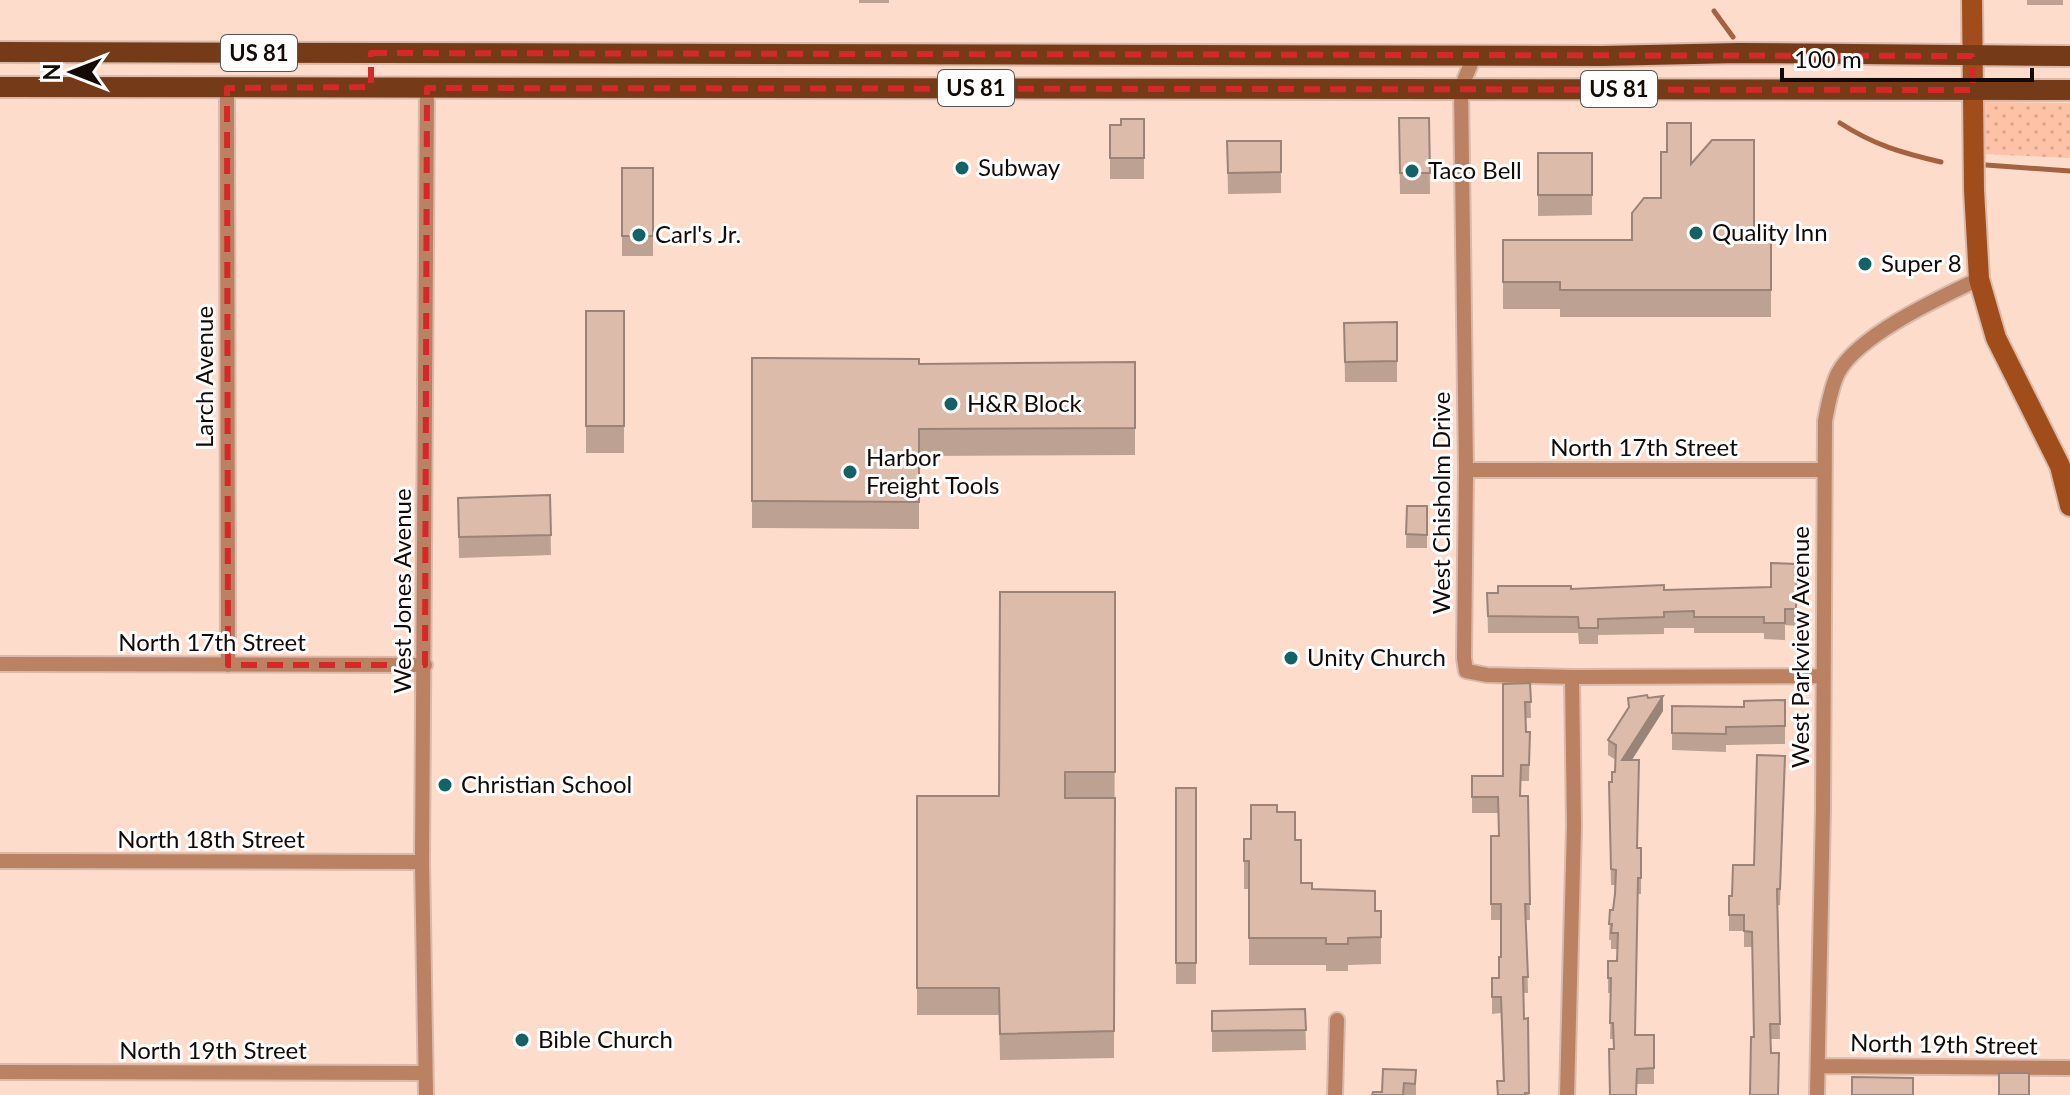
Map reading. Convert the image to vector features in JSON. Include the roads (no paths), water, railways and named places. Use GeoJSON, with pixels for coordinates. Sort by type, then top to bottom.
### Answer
{"type":"FeatureCollection","features":[{"type":"Feature","properties":{"kind":"main road","name":"US 81"},"geometry":{"type":"LineString","coordinates":[[0,52],[2070,56]]}},
{"type":"Feature","properties":{"kind":"main road"},"geometry":{"type":"LineString","coordinates":[[371,53],[371,87]]}},
{"type":"Feature","properties":{"kind":"main road"},"geometry":{"type":"LineString","coordinates":[[668,53],[668,88]]}},
{"type":"Feature","properties":{"kind":"main road","name":"US 81"},"geometry":{"type":"LineString","coordinates":[[0,87],[2070,90]]}},
{"type":"Feature","properties":{"kind":"street"},"geometry":{"type":"LineString","coordinates":[[1972,0],[1979,279],[1996,338],[2060,466],[2070,506]]}},
{"type":"Feature","properties":{"kind":"street","name":"West Chisholm Drive"},"geometry":{"type":"LineString","coordinates":[[1475,54],[1461,88],[1466,671],[1487,675],[1572,677]]}},
{"type":"Feature","properties":{"kind":"street","name":"Larch Avenue"},"geometry":{"type":"LineString","coordinates":[[227,88],[228,665]]}},
{"type":"Feature","properties":{"kind":"street","name":"West Jones Avenue"},"geometry":{"type":"LineString","coordinates":[[426,1095],[422,862],[427,88]]}},
{"type":"Feature","properties":{"kind":"street","name":"West Parkview Avenue"},"geometry":{"type":"LineString","coordinates":[[1817,1095],[1825,421],[1833,388],[1847,360],[1861,346],[1936,299],[1979,279]]}},
{"type":"Feature","properties":{"kind":"street","name":"North 17th Street"},"geometry":{"type":"LineString","coordinates":[[1466,470],[1823,470]]}},
{"type":"Feature","properties":{"kind":"street","name":"North 17th Street"},"geometry":{"type":"LineString","coordinates":[[0,664],[425,665]]}},
{"type":"Feature","properties":{"kind":"street"},"geometry":{"type":"LineString","coordinates":[[1567,1095],[1574,827],[1572,677],[1823,676]]}},
{"type":"Feature","properties":{"kind":"street","name":"North 18th Street"},"geometry":{"type":"LineString","coordinates":[[0,861],[422,862]]}},
{"type":"Feature","properties":{"kind":"street"},"geometry":{"type":"LineString","coordinates":[[1335,1095],[1337,1020]]}},
{"type":"Feature","properties":{"kind":"street","name":"North 19th Street"},"geometry":{"type":"LineString","coordinates":[[1818,1066],[2070,1068]]}},
{"type":"Feature","properties":{"kind":"street","name":"North 19th Street"},"geometry":{"type":"LineString","coordinates":[[0,1072],[425,1073]]}},
{"type":"Feature","properties":{"kind":"waterway"},"geometry":{"type":"LineString","coordinates":[[1714,11],[1733,37]]}},
{"type":"Feature","properties":{"kind":"waterway"},"geometry":{"type":"LineString","coordinates":[[1840,123],[1889,147],[1941,162]]}},
{"type":"Feature","properties":{"kind":"waterway"},"geometry":{"type":"LineString","coordinates":[[1986,165],[2070,171]]}},
{"type":"Feature","properties":{"kind":"place","name":"Subway"},"geometry":{"type":"Point","coordinates":[962,168]}},
{"type":"Feature","properties":{"kind":"place","name":"Taco Bell"},"geometry":{"type":"Point","coordinates":[1412,171]}},
{"type":"Feature","properties":{"kind":"place","name":"Quality Inn"},"geometry":{"type":"Point","coordinates":[1696,233]}},
{"type":"Feature","properties":{"kind":"place","name":"Carl's Jr."},"geometry":{"type":"Point","coordinates":[639,235]}},
{"type":"Feature","properties":{"kind":"place","name":"Super 8"},"geometry":{"type":"Point","coordinates":[1865,264]}},
{"type":"Feature","properties":{"kind":"place","name":"H&R Block"},"geometry":{"type":"Point","coordinates":[951,404]}},
{"type":"Feature","properties":{"kind":"place","name":"Harbor Freight Tools"},"geometry":{"type":"Point","coordinates":[850,472]}},
{"type":"Feature","properties":{"kind":"place","name":"Unity Church"},"geometry":{"type":"Point","coordinates":[1291,658]}},
{"type":"Feature","properties":{"kind":"place","name":"Christian School"},"geometry":{"type":"Point","coordinates":[445,785]}},
{"type":"Feature","properties":{"kind":"place","name":"Bible Church"},"geometry":{"type":"Point","coordinates":[522,1040]}}]}
